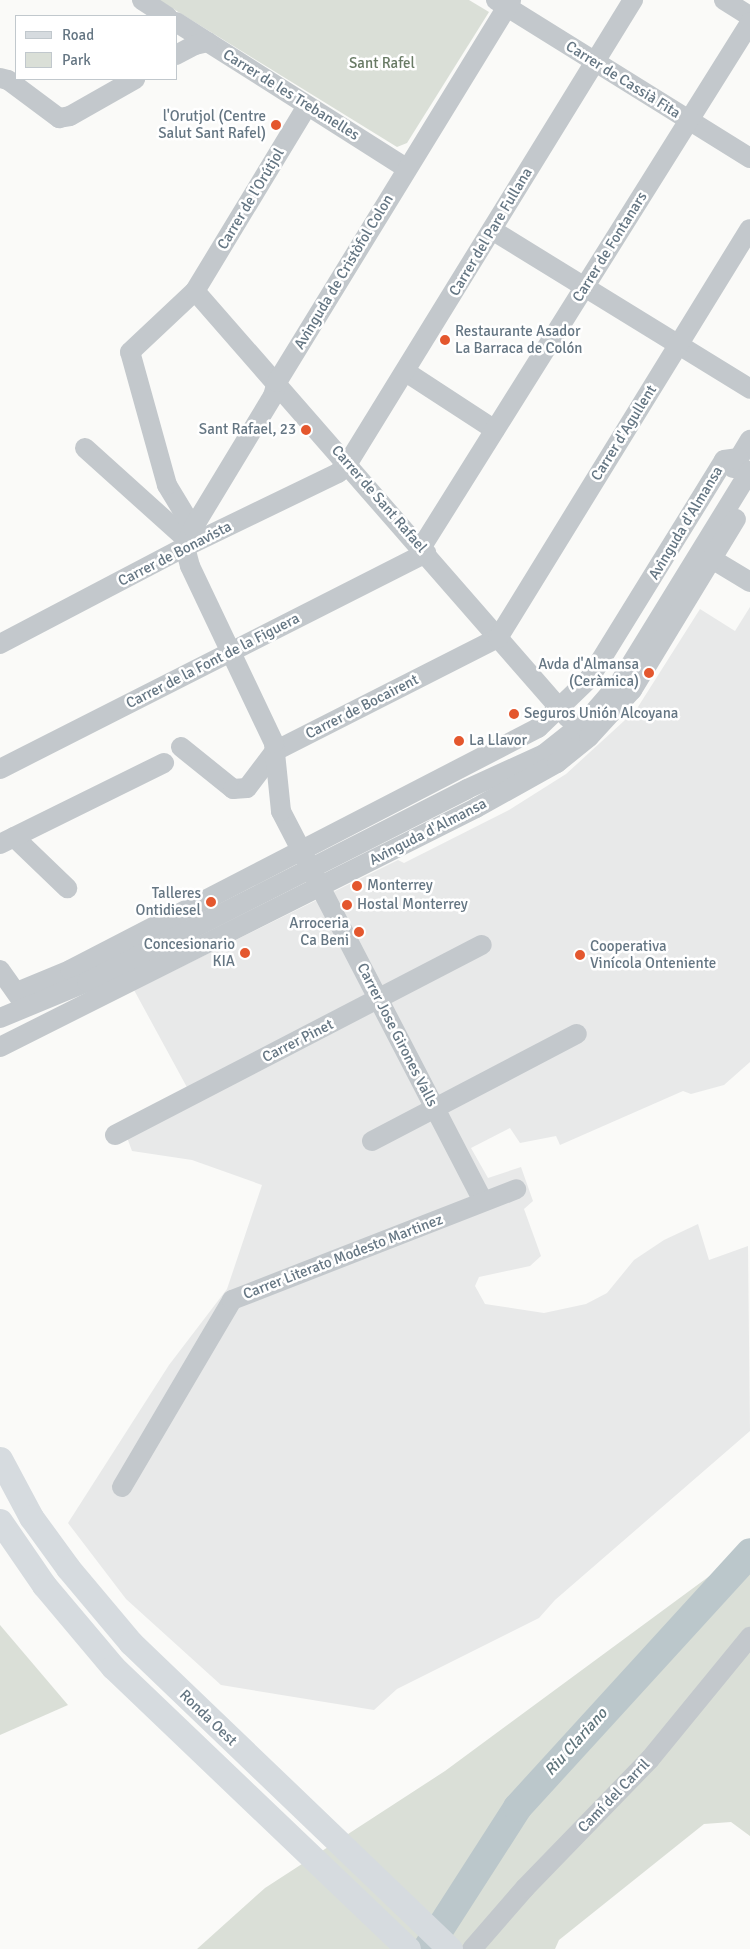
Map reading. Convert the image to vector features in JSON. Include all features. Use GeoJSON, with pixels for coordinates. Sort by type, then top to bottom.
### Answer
{"type":"FeatureCollection","features":[{"type":"Feature","properties":{"kind":"main road","name":"Ronda Oest"},"geometry":{"type":"LineString","coordinates":[[0,1459],[31,1517],[68,1568],[131,1643],[450,1949]]}},
{"type":"Feature","properties":{"kind":"main road","name":"Ronda Oest"},"geometry":{"type":"LineString","coordinates":[[0,1521],[44,1585],[113,1668],[408,1949]]}},
{"type":"Feature","properties":{"kind":"street"},"geometry":{"type":"LineString","coordinates":[[142,0],[165,15]]}},
{"type":"Feature","properties":{"kind":"street","name":"Carrer del Pare Fullana"},"geometry":{"type":"LineString","coordinates":[[348,463],[406,372],[633,0]]}},
{"type":"Feature","properties":{"kind":"street"},"geometry":{"type":"LineString","coordinates":[[724,0],[750,16]]}},
{"type":"Feature","properties":{"kind":"street","name":"Carrer de Cassià Fita"},"geometry":{"type":"LineString","coordinates":[[505,2],[689,122],[750,158]]}},
{"type":"Feature","properties":{"kind":"street","name":"Avinguda de Cristòfol Colon"},"geometry":{"type":"LineString","coordinates":[[188,539],[273,396],[277,382],[505,2]]}},
{"type":"Feature","properties":{"kind":"street","name":"Carrer de les Trebanelles"},"geometry":{"type":"LineString","coordinates":[[178,23],[406,168]]}},
{"type":"Feature","properties":{"kind":"street","name":"Carrer de Fontanars"},"geometry":{"type":"LineString","coordinates":[[424,550],[495,430],[750,23]]}},
{"type":"Feature","properties":{"kind":"street"},"geometry":{"type":"LineString","coordinates":[[178,54],[208,42]]}},
{"type":"Feature","properties":{"kind":"street"},"geometry":{"type":"LineString","coordinates":[[0,78],[8,80],[59,118],[70,116],[133,80]]}},
{"type":"Feature","properties":{"kind":"street","name":"Carrer de l'Orútjol"},"geometry":{"type":"LineString","coordinates":[[188,539],[167,485],[130,352],[195,291],[307,106]]}},
{"type":"Feature","properties":{"kind":"street","name":"Carrer d'Agullent"},"geometry":{"type":"LineString","coordinates":[[498,638],[750,229]]}},
{"type":"Feature","properties":{"kind":"street"},"geometry":{"type":"LineString","coordinates":[[492,230],[677,346],[750,389]]}},
{"type":"Feature","properties":{"kind":"street","name":"Carrer de Sant Rafael"},"geometry":{"type":"LineString","coordinates":[[195,291],[424,550],[562,714]]}},
{"type":"Feature","properties":{"kind":"street"},"geometry":{"type":"LineString","coordinates":[[406,372],[495,430]]}},
{"type":"Feature","properties":{"kind":"street","name":"Avinguda d'Almansa"},"geometry":{"type":"LineString","coordinates":[[471,786],[562,714],[589,679],[724,460],[741,466],[750,440]]}},
{"type":"Feature","properties":{"kind":"street"},"geometry":{"type":"LineString","coordinates":[[85,448],[188,539],[190,566],[275,751]]}},
{"type":"Feature","properties":{"kind":"street","name":"Carrer de Bonavista"},"geometry":{"type":"LineString","coordinates":[[0,644],[188,539],[338,473],[348,463]]}},
{"type":"Feature","properties":{"kind":"street"},"geometry":{"type":"LineString","coordinates":[[741,466],[697,540],[706,556],[750,582]]}},
{"type":"Feature","properties":{"kind":"street","name":"Avinguda d'Almansa"},"geometry":{"type":"LineString","coordinates":[[306,861],[544,754],[587,720],[620,682],[706,556],[750,496]]}},
{"type":"Feature","properties":{"kind":"street","name":"Carrer de la Font de la Figuera"},"geometry":{"type":"LineString","coordinates":[[0,769],[231,652],[424,550]]}},
{"type":"Feature","properties":{"kind":"street","name":"Avinguda d'Almansa"},"geometry":{"type":"LineString","coordinates":[[0,1047],[476,808],[557,763],[601,725],[624,700],[706,556]]}},
{"type":"Feature","properties":{"kind":"street","name":"Carrer de Bocairent"},"geometry":{"type":"LineString","coordinates":[[181,747],[238,790],[252,785],[275,751],[498,638]]}},
{"type":"Feature","properties":{"kind":"street"},"geometry":{"type":"LineString","coordinates":[[562,714],[580,718],[591,706],[603,701],[624,700]]}},
{"type":"Feature","properties":{"kind":"street"},"geometry":{"type":"LineString","coordinates":[[601,725],[605,712],[603,701]]}},
{"type":"Feature","properties":{"kind":"street","name":"Avinguda d'Almansa"},"geometry":{"type":"LineString","coordinates":[[0,1010],[24,1000],[87,982],[306,861],[562,714]]}},
{"type":"Feature","properties":{"kind":"street","name":"Carrer Jose Girones Valls"},"geometry":{"type":"LineString","coordinates":[[275,751],[278,798],[306,861],[483,1201]]}},
{"type":"Feature","properties":{"kind":"street"},"geometry":{"type":"LineString","coordinates":[[67,888],[7,841],[164,763]]}},
{"type":"Feature","properties":{"kind":"street"},"geometry":{"type":"LineString","coordinates":[[471,786],[476,808]]}},
{"type":"Feature","properties":{"kind":"street","name":"Carrer Pinet"},"geometry":{"type":"LineString","coordinates":[[115,1135],[482,946]]}},
{"type":"Feature","properties":{"kind":"street"},"geometry":{"type":"LineString","coordinates":[[0,970],[24,1000]]}},
{"type":"Feature","properties":{"kind":"street","name":"Avinguda d'Almansa"},"geometry":{"type":"LineString","coordinates":[[0,1018],[24,1000]]}},
{"type":"Feature","properties":{"kind":"street"},"geometry":{"type":"LineString","coordinates":[[372,1141],[435,1110],[577,1034]]}},
{"type":"Feature","properties":{"kind":"street","name":"Carrer Literato Modesto Martinez"},"geometry":{"type":"LineString","coordinates":[[122,1487],[232,1300],[361,1252],[516,1189]]}},
{"type":"Feature","properties":{"kind":"street","name":"Camí del Carril"},"geometry":{"type":"LineString","coordinates":[[472,1949],[525,1888],[650,1759],[750,1636]]}},
{"type":"Feature","properties":{"kind":"shaded area"},"geometry":{"type":"Polygon","coordinates":[[[750,607],[750,1062],[724,1085],[691,1094],[683,1091],[560,1145],[556,1136],[520,1143],[510,1128],[471,1148],[488,1178],[521,1167],[533,1201],[524,1209],[541,1256],[530,1266],[479,1277],[475,1286],[485,1304],[544,1313],[586,1304],[607,1293],[634,1260],[664,1240],[698,1224],[709,1260],[748,1246],[750,1431],[555,1600],[539,1618],[397,1689],[374,1710],[221,1685],[126,1599],[68,1523],[169,1365],[227,1289],[262,1185],[192,1160],[132,1151],[122,1124],[189,1091],[134,990],[398,860],[404,863],[509,810],[566,774],[636,710],[700,609],[735,631],[750,607]]]}},
{"type":"Feature","properties":{"kind":"green space","name":"Sant Rafel"},"geometry":{"type":"Polygon","coordinates":[[[159,0],[469,0],[489,12],[407,143],[397,147],[159,0]]]}},
{"type":"Feature","properties":{"kind":"green space"},"geometry":{"type":"Polygon","coordinates":[[[750,1542],[750,1836],[731,1822],[704,1824],[559,1940],[555,1949],[197,1949],[265,1888],[445,1771],[734,1558],[750,1542]]]}},
{"type":"Feature","properties":{"kind":"green space"},"geometry":{"type":"Polygon","coordinates":[[[0,1625],[68,1705],[0,1735],[0,1625]]]}},
{"type":"Feature","properties":{"kind":"waterway","name":"Riu Clariano"},"geometry":{"type":"LineString","coordinates":[[426,1949],[517,1807],[750,1552]]}},
{"type":"Feature","properties":{"kind":"place","name":"l'Orutjol (Centre Salut Sant Rafel)"},"geometry":{"type":"Point","coordinates":[276,125]}},
{"type":"Feature","properties":{"kind":"place","name":"Restaurante Asador La Barraca de Colón"},"geometry":{"type":"Point","coordinates":[445,340]}},
{"type":"Feature","properties":{"kind":"place","name":"Sant Rafael, 23"},"geometry":{"type":"Point","coordinates":[306,430]}},
{"type":"Feature","properties":{"kind":"place","name":"Avda d'Almansa (Ceràmica)"},"geometry":{"type":"Point","coordinates":[649,673]}},
{"type":"Feature","properties":{"kind":"place","name":"Seguros Unión Alcoyana"},"geometry":{"type":"Point","coordinates":[514,714]}},
{"type":"Feature","properties":{"kind":"place","name":"La Llavor"},"geometry":{"type":"Point","coordinates":[459,741]}},
{"type":"Feature","properties":{"kind":"place","name":"Monterrey"},"geometry":{"type":"Point","coordinates":[357,886]}},
{"type":"Feature","properties":{"kind":"place","name":"Talleres Ontidiesel"},"geometry":{"type":"Point","coordinates":[211,902]}},
{"type":"Feature","properties":{"kind":"place","name":"Hostal Monterrey"},"geometry":{"type":"Point","coordinates":[347,905]}},
{"type":"Feature","properties":{"kind":"place","name":"Arroceria Ca Beni"},"geometry":{"type":"Point","coordinates":[359,932]}},
{"type":"Feature","properties":{"kind":"place","name":"Concesionario KIA"},"geometry":{"type":"Point","coordinates":[245,953]}},
{"type":"Feature","properties":{"kind":"place","name":"Cooperativa Vinícola Onteniente"},"geometry":{"type":"Point","coordinates":[580,955]}}]}
